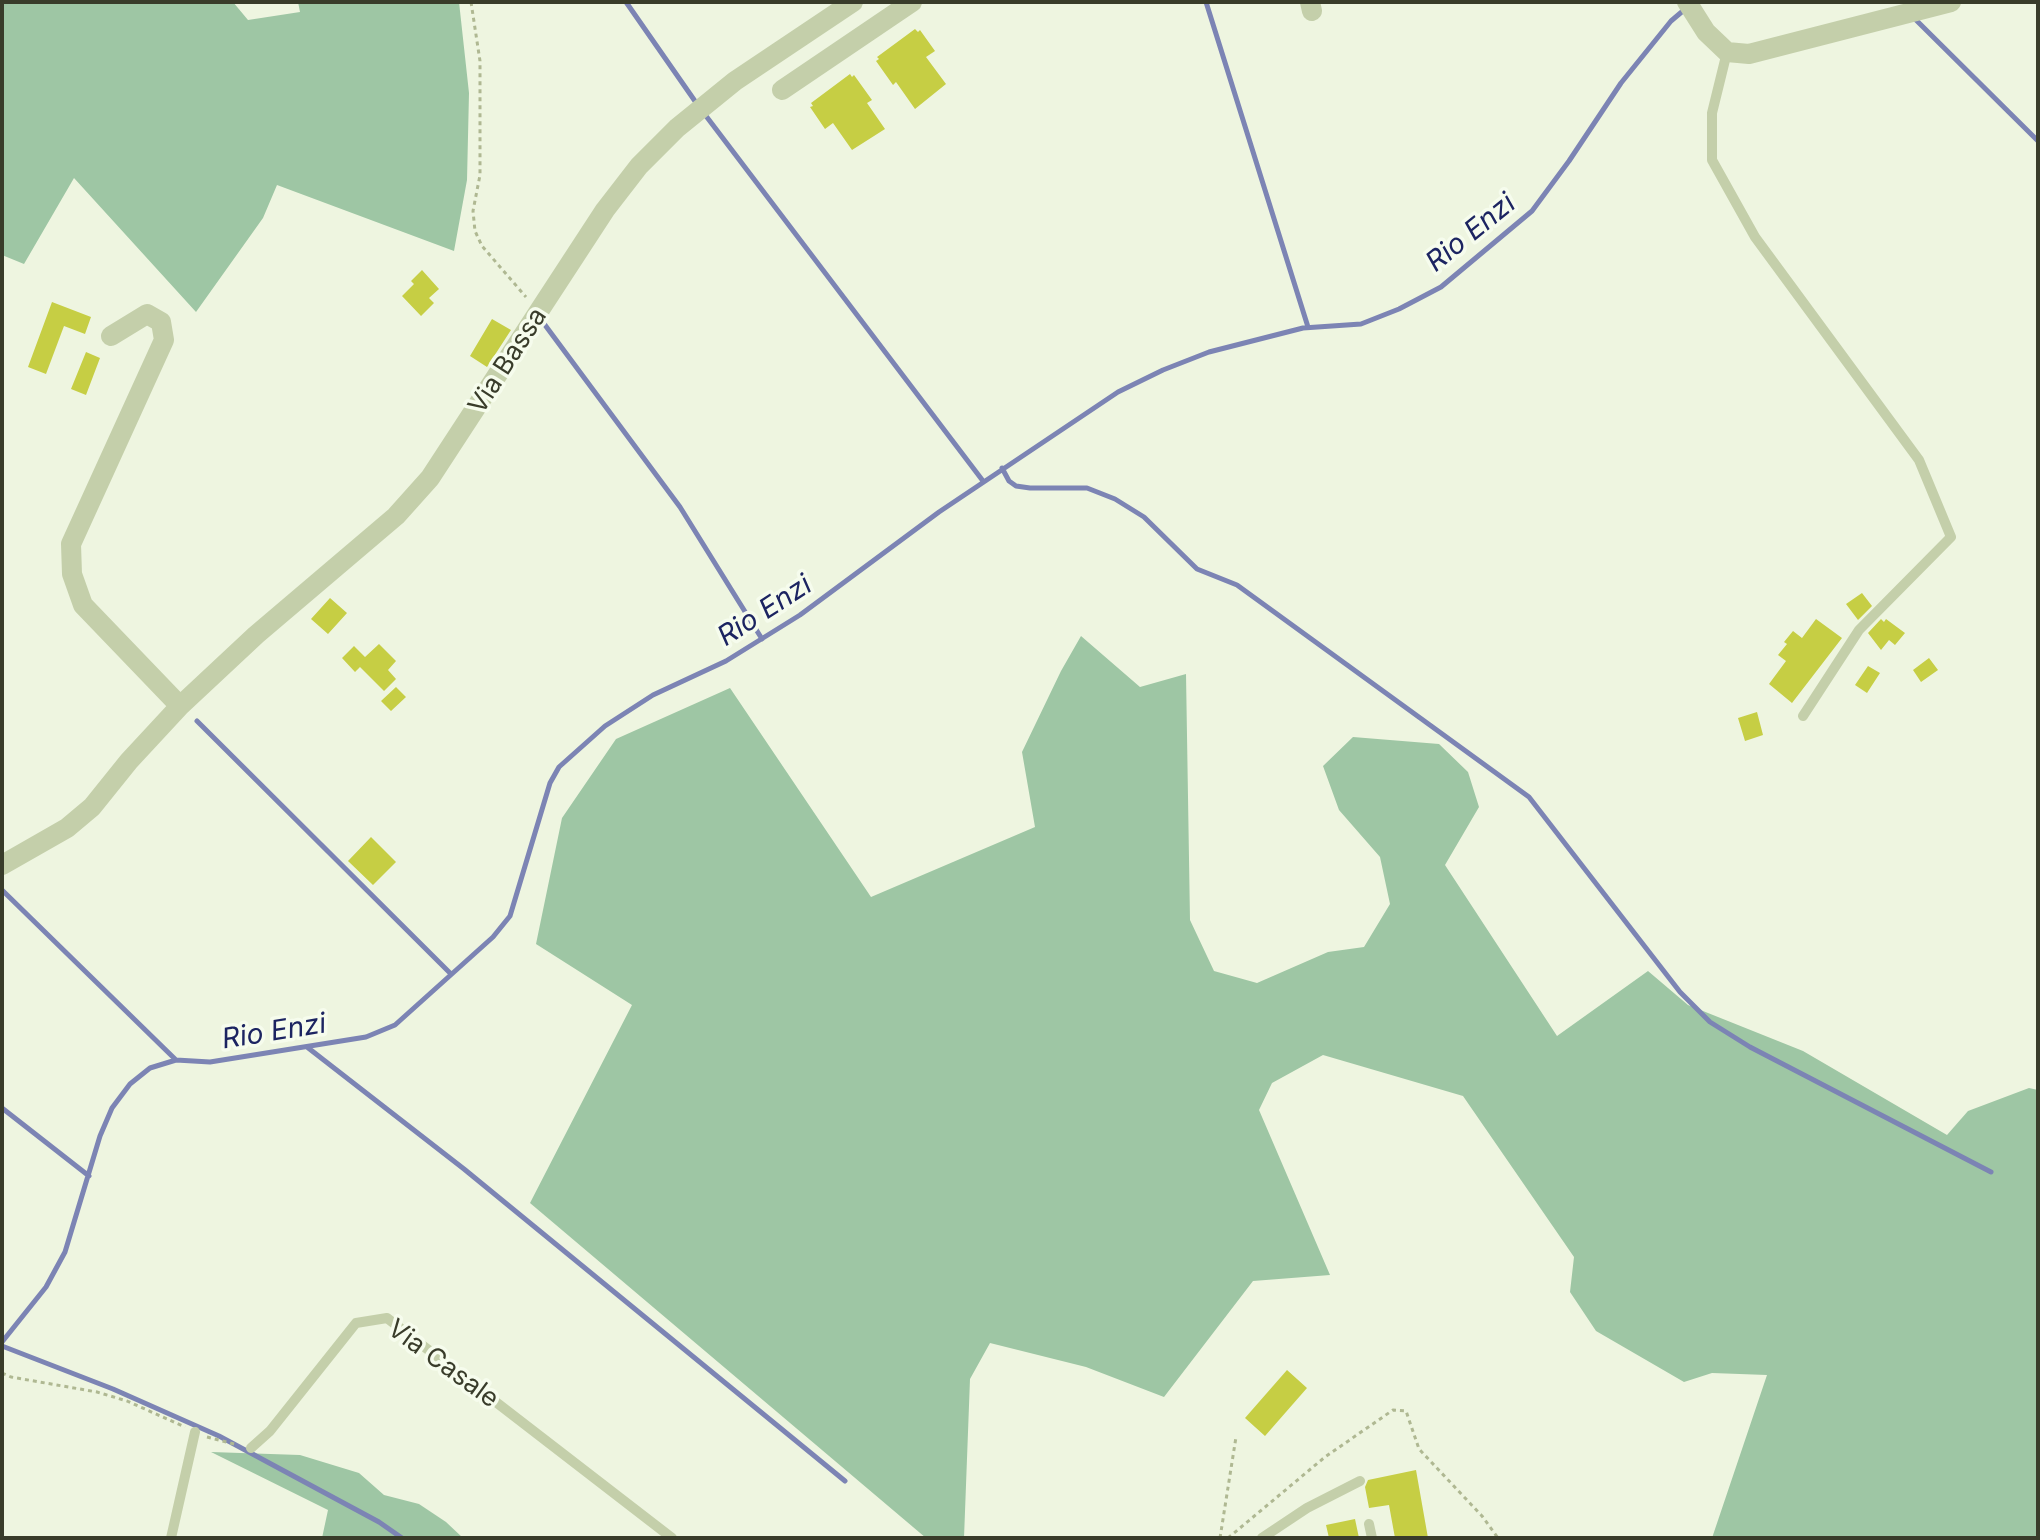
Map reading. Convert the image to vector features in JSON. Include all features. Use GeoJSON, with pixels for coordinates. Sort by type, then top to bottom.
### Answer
{"type":"FeatureCollection","features":[{"type":"Feature","properties":{"kind":"street","name":"Via Bassa"},"geometry":{"type":"LineString","coordinates":[[2,865],[67,828],[92,807],[180,706],[256,635],[396,516],[430,478],[639,166],[735,81],[853,2]]}},
{"type":"Feature","properties":{"kind":"street"},"geometry":{"type":"LineString","coordinates":[[782,90],[912,2]]}},
{"type":"Feature","properties":{"kind":"street"},"geometry":{"type":"LineString","coordinates":[[1688,6],[1706,32],[1727,52],[1749,54],[1951,2]]}},
{"type":"Feature","properties":{"kind":"street"},"geometry":{"type":"LineString","coordinates":[[831,17],[848,44]]}},
{"type":"Feature","properties":{"kind":"street"},"geometry":{"type":"LineString","coordinates":[[111,336],[147,314],[161,322],[164,340],[71,544],[72,574],[83,605],[180,706]]}},
{"type":"Feature","properties":{"kind":"lane"},"geometry":{"type":"LineString","coordinates":[[1727,52],[1712,113],[1712,160],[1755,237],[1919,460],[1951,537],[1859,630],[1803,716]]}},
{"type":"Feature","properties":{"kind":"lane","name":"Via Casale"},"geometry":{"type":"LineString","coordinates":[[251,1448],[270,1431],[356,1323],[387,1318],[672,1538]]}},
{"type":"Feature","properties":{"kind":"lane"},"geometry":{"type":"LineString","coordinates":[[171,1538],[195,1432]]}},
{"type":"Feature","properties":{"kind":"lane"},"geometry":{"type":"LineString","coordinates":[[1264,1537],[1307,1508],[1360,1481]]}},
{"type":"Feature","properties":{"kind":"lane"},"geometry":{"type":"LineString","coordinates":[[1369,1524],[1372,1538]]}},
{"type":"Feature","properties":{"kind":"path"},"geometry":{"type":"LineString","coordinates":[[471,2],[480,61],[480,175],[473,211],[475,231],[482,246],[539,312]]}},
{"type":"Feature","properties":{"kind":"path"},"geometry":{"type":"LineString","coordinates":[[2,1373],[127,1401],[221,1442],[251,1448]]}},
{"type":"Feature","properties":{"kind":"path"},"geometry":{"type":"LineString","coordinates":[[1220,1538],[1236,1437]]}},
{"type":"Feature","properties":{"kind":"green space"},"geometry":{"type":"Polygon","coordinates":[[[2,2],[233,2],[248,20],[300,12],[298,2],[459,2],[469,93],[467,180],[454,251],[277,185],[263,218],[196,312],[74,178],[24,264],[2,255],[2,2]]]}},
{"type":"Feature","properties":{"kind":"green space"},"geometry":{"type":"Polygon","coordinates":[[[1081,636],[1140,687],[1186,674],[1190,920],[1214,971],[1257,983],[1328,952],[1364,947],[1390,904],[1380,857],[1339,810],[1323,766],[1353,737],[1439,744],[1468,772],[1479,807],[1445,865],[1557,1036],[1648,971],[1688,1005],[1803,1051],[1947,1135],[1968,1111],[2029,1088],[2038,1090],[2038,1538],[1712,1538],[1767,1375],[1712,1373],[1684,1382],[1596,1331],[1570,1292],[1574,1257],[1463,1096],[1323,1055],[1272,1083],[1259,1110],[1330,1275],[1253,1281],[1164,1397],[1086,1367],[990,1343],[970,1379],[964,1538],[926,1538],[530,1203],[632,1005],[536,944],[562,818],[616,739],[730,688],[871,897],[1035,827],[1022,752],[1081,636]]]}},
{"type":"Feature","properties":{"kind":"green space"},"geometry":{"type":"Polygon","coordinates":[[[211,1452],[300,1455],[359,1473],[384,1495],[419,1504],[463,1538],[322,1538],[328,1510],[211,1452]]]}},
{"type":"Feature","properties":{"kind":"building"},"geometry":{"type":"Polygon","coordinates":[[[915,29],[920,30],[935,51],[926,57],[946,84],[915,109],[876,61],[879,59],[877,57],[915,29]]]}},
{"type":"Feature","properties":{"kind":"building"},"geometry":{"type":"Polygon","coordinates":[[[850,74],[852,77],[854,75],[872,100],[867,103],[885,129],[852,150],[833,123],[825,129],[810,107],[813,106],[811,103],[850,74]]]}},
{"type":"Feature","properties":{"kind":"building"},"geometry":{"type":"Polygon","coordinates":[[[422,270],[439,289],[429,298],[434,303],[421,316],[402,296],[422,270]]]}},
{"type":"Feature","properties":{"kind":"building"},"geometry":{"type":"Polygon","coordinates":[[[52,302],[91,317],[85,334],[64,326],[46,374],[28,367],[52,302]]]}},
{"type":"Feature","properties":{"kind":"building"},"geometry":{"type":"Polygon","coordinates":[[[492,319],[511,330],[487,367],[470,356],[492,319]]]}},
{"type":"Feature","properties":{"kind":"building"},"geometry":{"type":"Polygon","coordinates":[[[86,352],[100,358],[86,395],[71,389],[86,352]]]}},
{"type":"Feature","properties":{"kind":"building"},"geometry":{"type":"Polygon","coordinates":[[[1862,593],[1872,606],[1858,620],[1846,604],[1862,593]]]}},
{"type":"Feature","properties":{"kind":"building"},"geometry":{"type":"Polygon","coordinates":[[[330,598],[347,613],[328,634],[311,619],[330,598]]]}},
{"type":"Feature","properties":{"kind":"building"},"geometry":{"type":"Polygon","coordinates":[[[1816,619],[1842,638],[1792,703],[1769,684],[1786,661],[1778,655],[1787,644],[1784,642],[1793,631],[1802,638],[1816,619]]]}},
{"type":"Feature","properties":{"kind":"building"},"geometry":{"type":"Polygon","coordinates":[[[1881,619],[1884,622],[1886,619],[1905,633],[1895,645],[1889,640],[1881,650],[1868,633],[1881,619]]]}},
{"type":"Feature","properties":{"kind":"building"},"geometry":{"type":"Polygon","coordinates":[[[379,644],[396,661],[388,670],[396,679],[384,691],[360,667],[355,672],[342,658],[354,646],[365,657],[379,644]]]}},
{"type":"Feature","properties":{"kind":"building"},"geometry":{"type":"Polygon","coordinates":[[[1929,658],[1938,670],[1921,682],[1913,670],[1929,658]]]}},
{"type":"Feature","properties":{"kind":"building"},"geometry":{"type":"Polygon","coordinates":[[[1868,666],[1880,673],[1867,693],[1855,685],[1868,666]]]}},
{"type":"Feature","properties":{"kind":"building"},"geometry":{"type":"Polygon","coordinates":[[[396,687],[406,697],[391,711],[381,701],[396,687]]]}},
{"type":"Feature","properties":{"kind":"building"},"geometry":{"type":"Polygon","coordinates":[[[1757,712],[1763,735],[1745,741],[1738,718],[1757,712]]]}},
{"type":"Feature","properties":{"kind":"building"},"geometry":{"type":"Polygon","coordinates":[[[371,837],[396,862],[373,885],[348,861],[371,837]]]}},
{"type":"Feature","properties":{"kind":"building"},"geometry":{"type":"Polygon","coordinates":[[[1287,1370],[1307,1388],[1265,1436],[1245,1418],[1287,1370]]]}},
{"type":"Feature","properties":{"kind":"building"},"geometry":{"type":"Polygon","coordinates":[[[1416,1470],[1428,1538],[1395,1538],[1389,1505],[1369,1508],[1365,1487],[1368,1480],[1416,1470]]]}},
{"type":"Feature","properties":{"kind":"building"},"geometry":{"type":"Polygon","coordinates":[[[1355,1519],[1359,1538],[1329,1538],[1326,1525],[1355,1519]]]}},
{"type":"Feature","properties":{"kind":"waterway"},"geometry":{"type":"LineString","coordinates":[[626,2],[697,104]]}},
{"type":"Feature","properties":{"kind":"waterway"},"geometry":{"type":"LineString","coordinates":[[1206,2],[1308,327]]}},
{"type":"Feature","properties":{"kind":"waterway","name":"Rio Enzi"},"geometry":{"type":"LineString","coordinates":[[2,1342],[46,1287],[65,1252],[100,1136],[112,1108],[130,1084],[150,1068],[176,1060],[210,1062],[366,1037],[395,1025],[493,937],[510,916],[550,783],[559,767],[605,726],[653,695],[726,661],[800,615],[939,512],[1118,392],[1209,352],[1303,328],[1361,324],[1441,287],[1532,211],[1621,83],[1671,21],[1684,10]]}},
{"type":"Feature","properties":{"kind":"waterway"},"geometry":{"type":"LineString","coordinates":[[1914,18],[2038,141]]}},
{"type":"Feature","properties":{"kind":"waterway"},"geometry":{"type":"LineString","coordinates":[[703,112],[983,481]]}},
{"type":"Feature","properties":{"kind":"waterway"},"geometry":{"type":"LineString","coordinates":[[545,325],[680,507],[762,639]]}},
{"type":"Feature","properties":{"kind":"waterway"},"geometry":{"type":"LineString","coordinates":[[1002,468],[1009,481],[1016,486],[1087,488],[1115,499],[1144,517],[1197,569],[1237,585],[1529,797],[1680,992],[1710,1022],[1750,1047],[1991,1172]]}},
{"type":"Feature","properties":{"kind":"waterway"},"geometry":{"type":"LineString","coordinates":[[197,721],[451,974]]}},
{"type":"Feature","properties":{"kind":"waterway"},"geometry":{"type":"LineString","coordinates":[[2,890],[176,1060]]}},
{"type":"Feature","properties":{"kind":"waterway"},"geometry":{"type":"LineString","coordinates":[[307,1047],[464,1169],[845,1481]]}},
{"type":"Feature","properties":{"kind":"waterway"},"geometry":{"type":"LineString","coordinates":[[2,1108],[89,1176]]}},
{"type":"Feature","properties":{"kind":"waterway"},"geometry":{"type":"LineString","coordinates":[[2,1346],[113,1389],[219,1436],[379,1522],[402,1538]]}}]}
